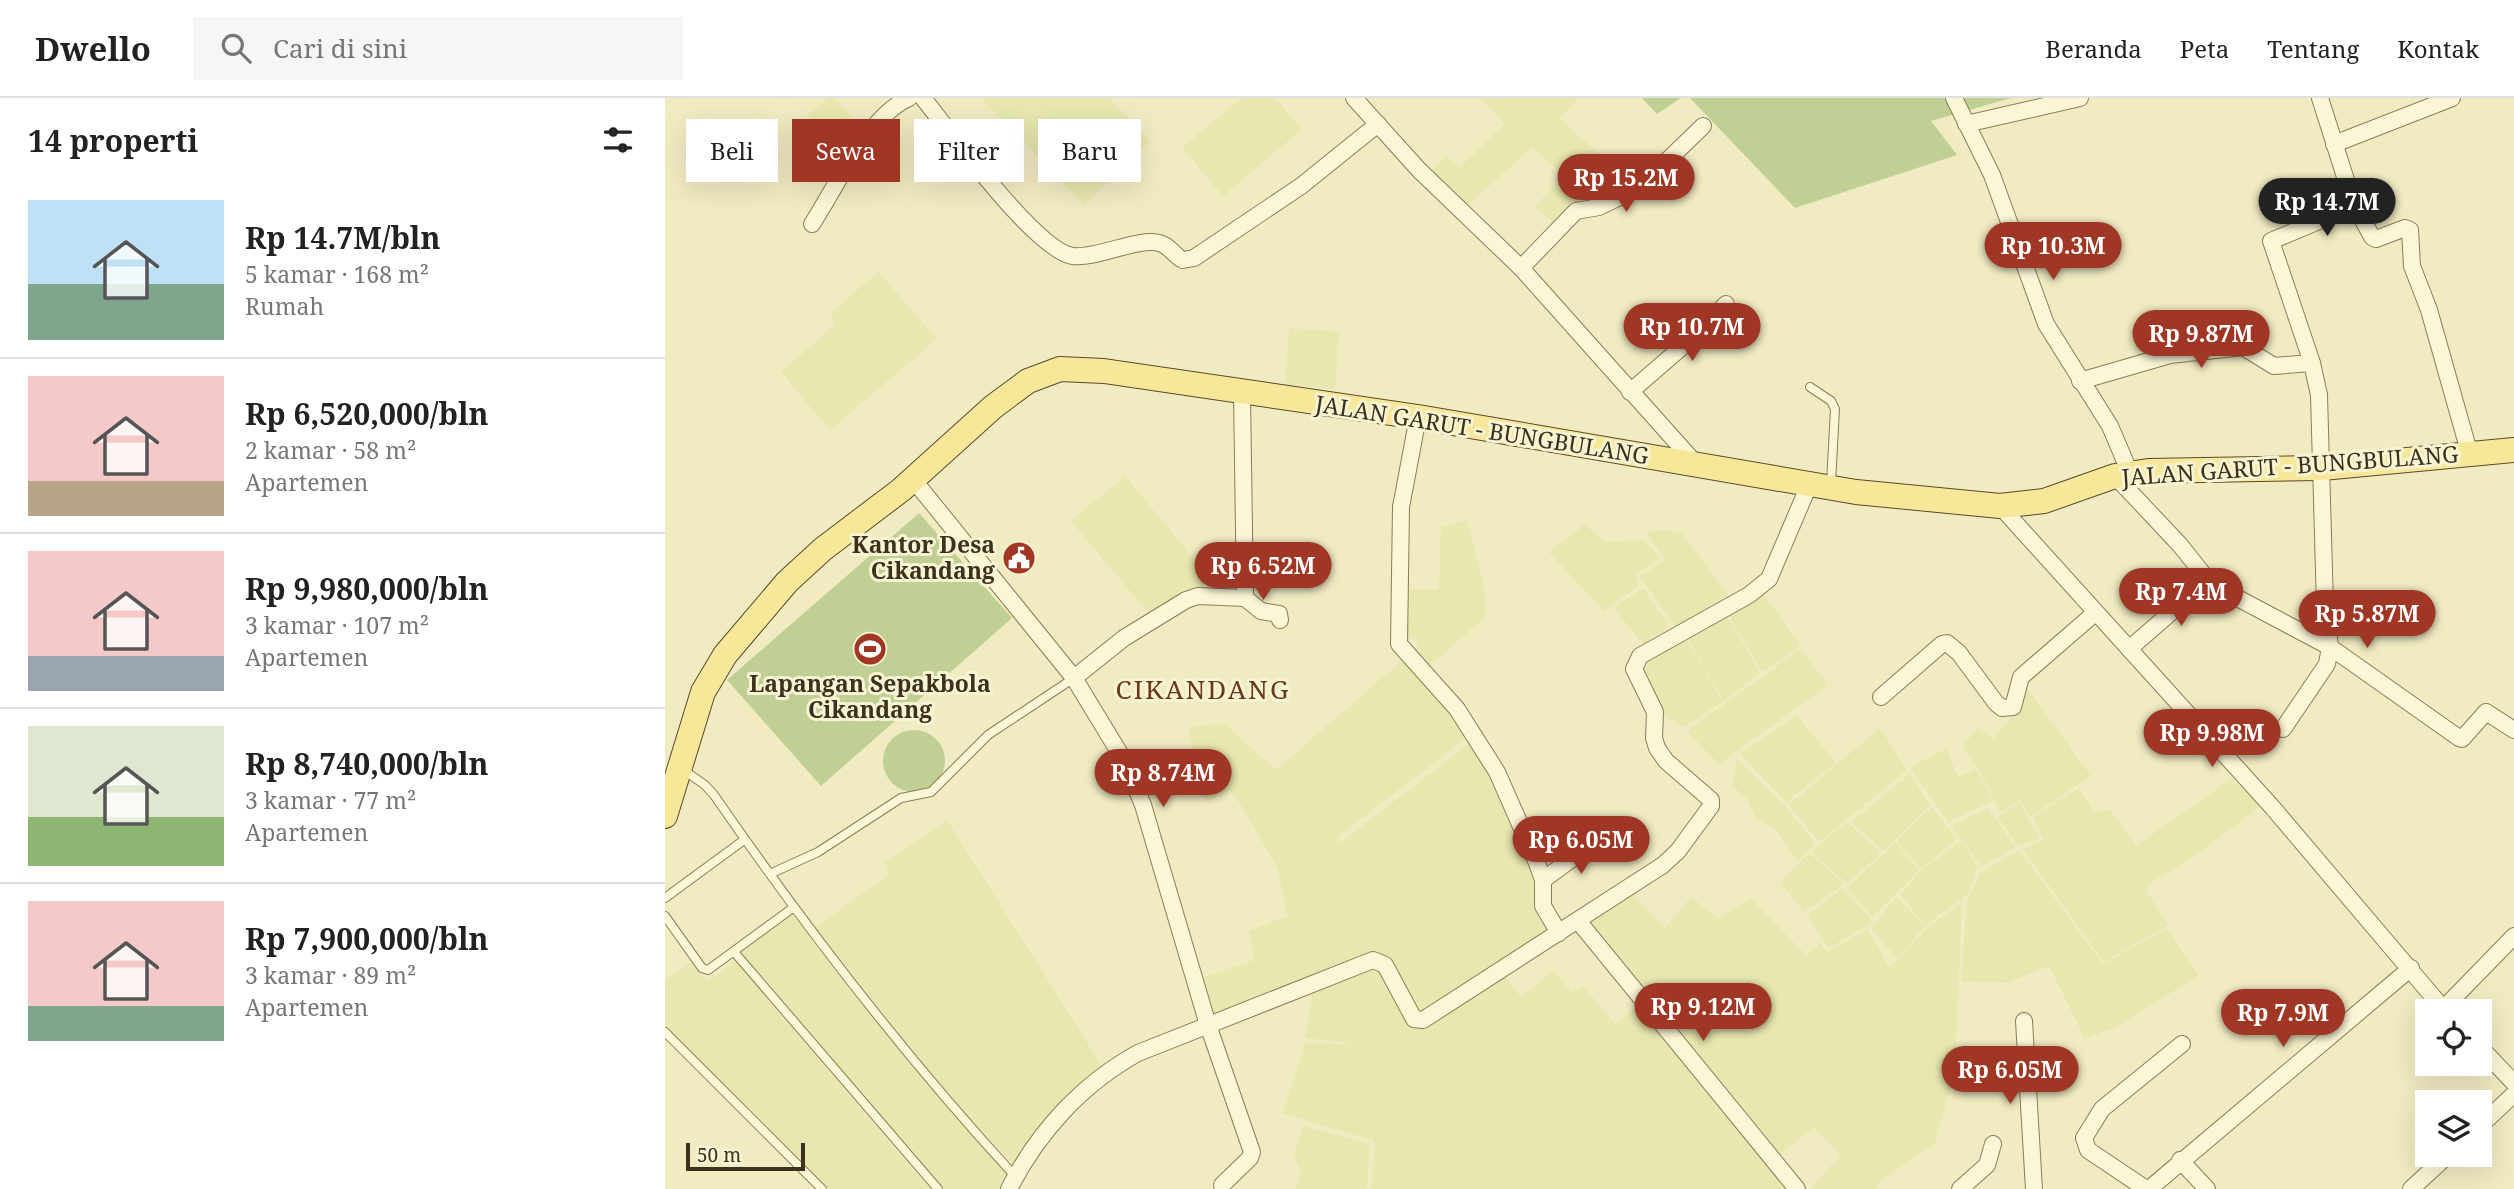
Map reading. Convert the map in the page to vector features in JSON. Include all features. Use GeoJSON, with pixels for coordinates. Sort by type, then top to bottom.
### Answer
{"type":"FeatureCollection","features":[{"type":"Feature","properties":{"kind":"main road","name":"JALAN GARUT - BUNGBULANG"},"geometry":{"type":"LineString","coordinates":[[665,817],[703,692],[733,645],[787,582],[1013,392],[1035,378],[1060,369],[1104,371],[1418,417],[1820,487],[1926,501],[2000,506],[2044,501],[2123,475],[2322,468],[2514,450]]}},
{"type":"Feature","properties":{"kind":"street"},"geometry":{"type":"LineString","coordinates":[[812,224],[873,126],[887,110],[909,98]]}},
{"type":"Feature","properties":{"kind":"street"},"geometry":{"type":"LineString","coordinates":[[923,98],[985,177],[1035,230],[1065,254],[1073,256],[1104,253],[1151,242],[1162,244],[1183,260],[1194,258],[1301,186],[1378,124]]}},
{"type":"Feature","properties":{"kind":"street"},"geometry":{"type":"LineString","coordinates":[[1355,98],[1419,170],[1521,268],[1698,466]]}},
{"type":"Feature","properties":{"kind":"street"},"geometry":{"type":"LineString","coordinates":[[1954,98],[1992,175],[2046,324],[2115,436],[2123,475],[2207,581],[2330,647],[2459,738],[2462,739],[2486,712],[2514,730]]}},
{"type":"Feature","properties":{"kind":"street"},"geometry":{"type":"LineString","coordinates":[[1966,124],[2080,98]]}},
{"type":"Feature","properties":{"kind":"street"},"geometry":{"type":"LineString","coordinates":[[2320,98],[2357,205],[2374,239],[2405,228],[2410,230],[2412,266],[2429,310],[2470,455]]}},
{"type":"Feature","properties":{"kind":"street"},"geometry":{"type":"LineString","coordinates":[[2334,144],[2452,98]]}},
{"type":"Feature","properties":{"kind":"street"},"geometry":{"type":"LineString","coordinates":[[1521,268],[1576,211],[1599,207],[1640,187],[1703,126]]}},
{"type":"Feature","properties":{"kind":"street"},"geometry":{"type":"LineString","coordinates":[[2283,729],[2327,664],[2330,647],[2325,607],[2319,395],[2312,363],[2271,241],[2357,205]]}},
{"type":"Feature","properties":{"kind":"street"},"geometry":{"type":"LineString","coordinates":[[1630,392],[1698,333],[1726,304]]}},
{"type":"Feature","properties":{"kind":"street"},"geometry":{"type":"LineString","coordinates":[[2080,381],[2169,355],[2243,347],[2274,366],[2312,363]]}},
{"type":"Feature","properties":{"kind":"street"},"geometry":{"type":"LineString","coordinates":[[1241,393],[1245,598]]}},
{"type":"Feature","properties":{"kind":"street"},"geometry":{"type":"LineString","coordinates":[[1418,417],[1401,507],[1399,644],[1457,709],[1497,772],[1542,880],[1541,901],[1559,933]]}},
{"type":"Feature","properties":{"kind":"street"},"geometry":{"type":"LineString","coordinates":[[912,478],[1074,678],[1125,762],[1143,805],[1208,1025],[1251,1152],[1250,1158],[1222,1185]]}},
{"type":"Feature","properties":{"kind":"street"},"geometry":{"type":"LineString","coordinates":[[1012,1182],[1062,1112],[1089,1085],[1138,1053],[1373,960],[1385,965],[1414,1019],[1423,1020],[1579,922],[1672,858],[1711,803],[1710,798],[1666,761],[1657,748],[1654,738],[1655,712],[1635,675],[1636,660],[1749,595],[1769,579],[1820,487]]}},
{"type":"Feature","properties":{"kind":"street"},"geometry":{"type":"LineString","coordinates":[[2000,506],[2411,968],[2435,999]]}},
{"type":"Feature","properties":{"kind":"street"},"geometry":{"type":"LineString","coordinates":[[2129,649],[2207,581]]}},
{"type":"Feature","properties":{"kind":"street"},"geometry":{"type":"LineString","coordinates":[[1074,678],[1124,638],[1186,600],[1198,596],[1245,598],[1262,611],[1279,614],[1280,620]]}},
{"type":"Feature","properties":{"kind":"street"},"geometry":{"type":"LineString","coordinates":[[1881,696],[1942,644],[1947,643],[1959,653],[2001,708],[2013,707],[2021,677],[2095,613]]}},
{"type":"Feature","properties":{"kind":"street"},"geometry":{"type":"LineString","coordinates":[[1542,880],[1596,841]]}},
{"type":"Feature","properties":{"kind":"street"},"geometry":{"type":"LineString","coordinates":[[1579,922],[1797,1189]]}},
{"type":"Feature","properties":{"kind":"street"},"geometry":{"type":"LineString","coordinates":[[2454,999],[2514,936]]}},
{"type":"Feature","properties":{"kind":"street"},"geometry":{"type":"LineString","coordinates":[[2182,1044],[2102,1110],[2084,1138],[2088,1150],[2147,1189],[2411,968]]}},
{"type":"Feature","properties":{"kind":"street"},"geometry":{"type":"LineString","coordinates":[[2024,1021],[2034,1189]]}},
{"type":"Feature","properties":{"kind":"street"},"geometry":{"type":"LineString","coordinates":[[2492,1060],[2514,1083]]}},
{"type":"Feature","properties":{"kind":"street"},"geometry":{"type":"LineString","coordinates":[[2492,1115],[2514,1094]]}},
{"type":"Feature","properties":{"kind":"street"},"geometry":{"type":"LineString","coordinates":[[1959,1189],[1987,1164],[1993,1144]]}},
{"type":"Feature","properties":{"kind":"street"},"geometry":{"type":"LineString","coordinates":[[2180,1160],[2207,1189]]}},
{"type":"Feature","properties":{"kind":"street"},"geometry":{"type":"LineString","coordinates":[[2411,1189],[2435,1167]]}},
{"type":"Feature","properties":{"kind":"lane"},"geometry":{"type":"LineString","coordinates":[[1810,387],[1831,401],[1835,409],[1820,487]]}},
{"type":"Feature","properties":{"kind":"lane"},"geometry":{"type":"LineString","coordinates":[[772,873],[837,841],[901,798],[931,792],[988,735],[1074,678]]}},
{"type":"Feature","properties":{"kind":"lane"},"geometry":{"type":"LineString","coordinates":[[679,767],[705,785],[772,873],[839,970],[887,1024],[1012,1182]]}},
{"type":"Feature","properties":{"kind":"lane"},"geometry":{"type":"LineString","coordinates":[[665,898],[744,839]]}},
{"type":"Feature","properties":{"kind":"lane"},"geometry":{"type":"LineString","coordinates":[[665,916],[702,968],[715,967],[794,907]]}},
{"type":"Feature","properties":{"kind":"lane"},"geometry":{"type":"LineString","coordinates":[[735,953],[938,1189]]}},
{"type":"Feature","properties":{"kind":"lane"},"geometry":{"type":"LineString","coordinates":[[665,1032],[822,1189]]}},
{"type":"Feature","properties":{"kind":"green space"},"geometry":{"type":"Polygon","coordinates":[[[828,98],[834,98],[853,119],[810,119],[807,116],[828,98]]]}},
{"type":"Feature","properties":{"kind":"green space"},"geometry":{"type":"Polygon","coordinates":[[[981,98],[1109,98],[1129,119],[1038,119],[1038,157],[1024,143],[1024,119],[1001,119],[981,98]]]}},
{"type":"Feature","properties":{"kind":"green space"},"geometry":{"type":"Polygon","coordinates":[[[1241,98],[1275,98],[1302,129],[1223,196],[1182,148],[1241,98]]]}},
{"type":"Feature","properties":{"kind":"green space"},"geometry":{"type":"Polygon","coordinates":[[[1481,98],[1579,98],[1559,118],[1600,155],[1580,177],[1593,189],[1559,228],[1535,207],[1563,175],[1532,147],[1467,206],[1432,170],[1447,156],[1459,168],[1505,124],[1481,98]]]}},
{"type":"Feature","properties":{"kind":"green space"},"geometry":{"type":"Polygon","coordinates":[[[1642,98],[1681,98],[1657,114],[1642,98]]]}},
{"type":"Feature","properties":{"kind":"green space"},"geometry":{"type":"Polygon","coordinates":[[[1690,98],[2011,98],[1931,121],[1957,155],[1795,208],[1690,98]]]}},
{"type":"Feature","properties":{"kind":"green space"},"geometry":{"type":"Polygon","coordinates":[[[1141,132],[1150,141],[1141,150],[1141,132]]]}},
{"type":"Feature","properties":{"kind":"green space"},"geometry":{"type":"Polygon","coordinates":[[[1062,182],[1108,182],[1084,205],[1062,182]]]}},
{"type":"Feature","properties":{"kind":"green space"},"geometry":{"type":"Polygon","coordinates":[[[878,272],[937,339],[830,430],[781,372],[836,324],[831,313],[878,272]]]}},
{"type":"Feature","properties":{"kind":"green space"},"geometry":{"type":"Polygon","coordinates":[[[1289,328],[1339,332],[1335,388],[1285,385],[1289,328]]]}},
{"type":"Feature","properties":{"kind":"green space"},"geometry":{"type":"Polygon","coordinates":[[[1125,476],[1203,570],[1203,592],[1184,592],[1153,618],[1071,521],[1125,476]]]}},
{"type":"Feature","properties":{"kind":"green space","name":"Lapangan Sepakbola Cikandang"},"geometry":{"type":"Polygon","coordinates":[[[919,513],[1012,618],[821,786],[727,680],[919,513]]]}},
{"type":"Feature","properties":{"kind":"green space"},"geometry":{"type":"Polygon","coordinates":[[[1467,520],[1486,595],[1486,616],[1426,669],[1411,653],[1420,644],[1413,636],[1405,643],[1403,589],[1439,589],[1441,527],[1467,520]]]}},
{"type":"Feature","properties":{"kind":"green space"},"geometry":{"type":"Polygon","coordinates":[[[1584,525],[1607,542],[1644,540],[1659,558],[1636,575],[1639,586],[1604,611],[1549,552],[1584,525]]]}},
{"type":"Feature","properties":{"kind":"green space"},"geometry":{"type":"Polygon","coordinates":[[[1646,532],[1681,532],[1728,595],[1675,627],[1640,576],[1665,560],[1646,532]]]}},
{"type":"Feature","properties":{"kind":"green space"},"geometry":{"type":"Polygon","coordinates":[[[1643,588],[1669,626],[1643,644],[1614,608],[1643,588]]]}},
{"type":"Feature","properties":{"kind":"green space"},"geometry":{"type":"Polygon","coordinates":[[[1760,590],[1801,646],[1762,672],[1726,611],[1760,590]]]}},
{"type":"Feature","properties":{"kind":"green space"},"geometry":{"type":"Polygon","coordinates":[[[1724,611],[1760,673],[1724,701],[1685,634],[1724,611]]]}},
{"type":"Feature","properties":{"kind":"green space"},"geometry":{"type":"Polygon","coordinates":[[[1684,635],[1723,702],[1684,727],[1663,715],[1640,663],[1684,635]]]}},
{"type":"Feature","properties":{"kind":"green space"},"geometry":{"type":"Polygon","coordinates":[[[1801,649],[1828,685],[1719,764],[1687,731],[1801,649]]]}},
{"type":"Feature","properties":{"kind":"green space"},"geometry":{"type":"Polygon","coordinates":[[[1405,658],[1471,734],[1339,836],[1340,843],[1474,740],[1539,880],[1554,930],[1421,1017],[1388,960],[1213,1016],[1198,979],[1254,960],[1249,931],[1287,916],[1278,869],[1241,805],[1230,790],[1205,802],[1188,728],[1223,723],[1276,770],[1405,658]]]}},
{"type":"Feature","properties":{"kind":"green space"},"geometry":{"type":"Polygon","coordinates":[[[2027,688],[2091,776],[2030,817],[2020,800],[2000,812],[1979,769],[1962,747],[1978,728],[1993,739],[2015,712],[2027,688]]]}},
{"type":"Feature","properties":{"kind":"green space"},"geometry":{"type":"Polygon","coordinates":[[[1797,715],[1836,763],[1786,802],[1740,754],[1797,715]]]}},
{"type":"Feature","properties":{"kind":"green space"},"geometry":{"type":"Polygon","coordinates":[[[1880,728],[1907,770],[1819,842],[1789,805],[1880,728]]]}},
{"type":"Feature","properties":{"kind":"green space"},"geometry":{"type":"Polygon","coordinates":[[[908,730],[920,730],[936,739],[943,749],[943,773],[936,783],[920,792],[908,792],[897,787],[888,778],[883,767],[883,755],[888,744],[897,735],[908,730]]]}},
{"type":"Feature","properties":{"kind":"green space"},"geometry":{"type":"Polygon","coordinates":[[[1946,749],[1958,777],[1976,769],[1993,801],[1948,822],[1910,767],[1946,749]]]}},
{"type":"Feature","properties":{"kind":"green space"},"geometry":{"type":"Polygon","coordinates":[[[1737,759],[1782,803],[1815,843],[1798,861],[1775,829],[1756,819],[1747,799],[1732,785],[1737,759]]]}},
{"type":"Feature","properties":{"kind":"green space"},"geometry":{"type":"Polygon","coordinates":[[[1910,774],[1930,805],[1884,851],[1851,822],[1910,774]]]}},
{"type":"Feature","properties":{"kind":"green space"},"geometry":{"type":"Polygon","coordinates":[[[2231,779],[2261,806],[2186,862],[2148,884],[2147,892],[2168,925],[2104,962],[2023,849],[2044,840],[2033,817],[2079,788],[2094,812],[2110,810],[2136,846],[2231,779]]]}},
{"type":"Feature","properties":{"kind":"green space"},"geometry":{"type":"Polygon","coordinates":[[[2019,803],[2040,838],[2018,846],[1998,817],[2019,803]]]}},
{"type":"Feature","properties":{"kind":"green space"},"geometry":{"type":"Polygon","coordinates":[[[1932,807],[1957,839],[1921,868],[1897,842],[1932,807]]]}},
{"type":"Feature","properties":{"kind":"green space"},"geometry":{"type":"Polygon","coordinates":[[[1988,808],[2015,848],[1982,867],[1951,826],[1988,808]]]}},
{"type":"Feature","properties":{"kind":"green space"},"geometry":{"type":"Polygon","coordinates":[[[947,820],[1103,1068],[1015,1166],[947,1095],[815,927],[888,876],[885,862],[947,820]]]}},
{"type":"Feature","properties":{"kind":"green space"},"geometry":{"type":"Polygon","coordinates":[[[1847,822],[1881,853],[1847,883],[1811,852],[1847,822]]]}},
{"type":"Feature","properties":{"kind":"green space"},"geometry":{"type":"Polygon","coordinates":[[[1961,841],[1977,866],[1968,894],[1926,925],[1900,895],[1922,870],[1961,841]]]}},
{"type":"Feature","properties":{"kind":"green space"},"geometry":{"type":"Polygon","coordinates":[[[1896,843],[1919,870],[1872,917],[1847,888],[1896,843]]]}},
{"type":"Feature","properties":{"kind":"green space"},"geometry":{"type":"Polygon","coordinates":[[[2019,850],[2103,964],[2167,929],[2199,975],[2118,1026],[2085,1039],[2049,966],[2007,983],[1961,981],[1967,901],[1980,873],[2019,850]]]}},
{"type":"Feature","properties":{"kind":"green space"},"geometry":{"type":"Polygon","coordinates":[[[1809,853],[1844,884],[1804,912],[1780,883],[1809,853]]]}},
{"type":"Feature","properties":{"kind":"green space"},"geometry":{"type":"Polygon","coordinates":[[[1843,888],[1873,922],[1829,948],[1807,915],[1843,888]]]}},
{"type":"Feature","properties":{"kind":"green space"},"geometry":{"type":"Polygon","coordinates":[[[1630,893],[1665,928],[1691,897],[1718,919],[1750,898],[1807,956],[1820,943],[1827,953],[1867,929],[1889,967],[1929,927],[1962,902],[1955,1071],[1935,1143],[1879,1182],[1877,1189],[1811,1189],[1840,1155],[1814,1127],[1779,1156],[1586,922],[1630,893]]]}},
{"type":"Feature","properties":{"kind":"green space"},"geometry":{"type":"Polygon","coordinates":[[[1896,897],[1925,926],[1897,958],[1871,929],[1896,897]]]}},
{"type":"Feature","properties":{"kind":"green space"},"geometry":{"type":"Polygon","coordinates":[[[794,909],[836,971],[885,1027],[943,1102],[1012,1177],[1005,1189],[941,1189],[738,953],[794,909]]]}},
{"type":"Feature","properties":{"kind":"green space"},"geometry":{"type":"Polygon","coordinates":[[[735,961],[930,1189],[824,1189],[665,1024],[665,980],[690,963],[708,981],[735,961]]]}},
{"type":"Feature","properties":{"kind":"green space"},"geometry":{"type":"Polygon","coordinates":[[[1375,963],[1412,1021],[1502,973],[1521,997],[1553,971],[1572,993],[1583,986],[1615,1024],[1642,1002],[1790,1189],[1371,1189],[1375,1141],[1282,1113],[1305,1043],[1358,1044],[1305,1038],[1312,994],[1375,963]]]}},
{"type":"Feature","properties":{"kind":"green space"},"geometry":{"type":"Polygon","coordinates":[[[1303,1126],[1370,1143],[1367,1189],[1296,1189],[1301,1172],[1294,1156],[1303,1126]]]}},
{"type":"Feature","properties":{"kind":"place","name":"Kantor Desa Cikandang"},"geometry":{"type":"Point","coordinates":[1019,558]}},
{"type":"Feature","properties":{"kind":"place","name":"Lapangan Sepakbola Cikandang"},"geometry":{"type":"Point","coordinates":[870,649]}},
{"type":"Feature","properties":{"kind":"district","name":"CIKANDANG"},"geometry":{"type":"Point","coordinates":[1203,690]}}]}
